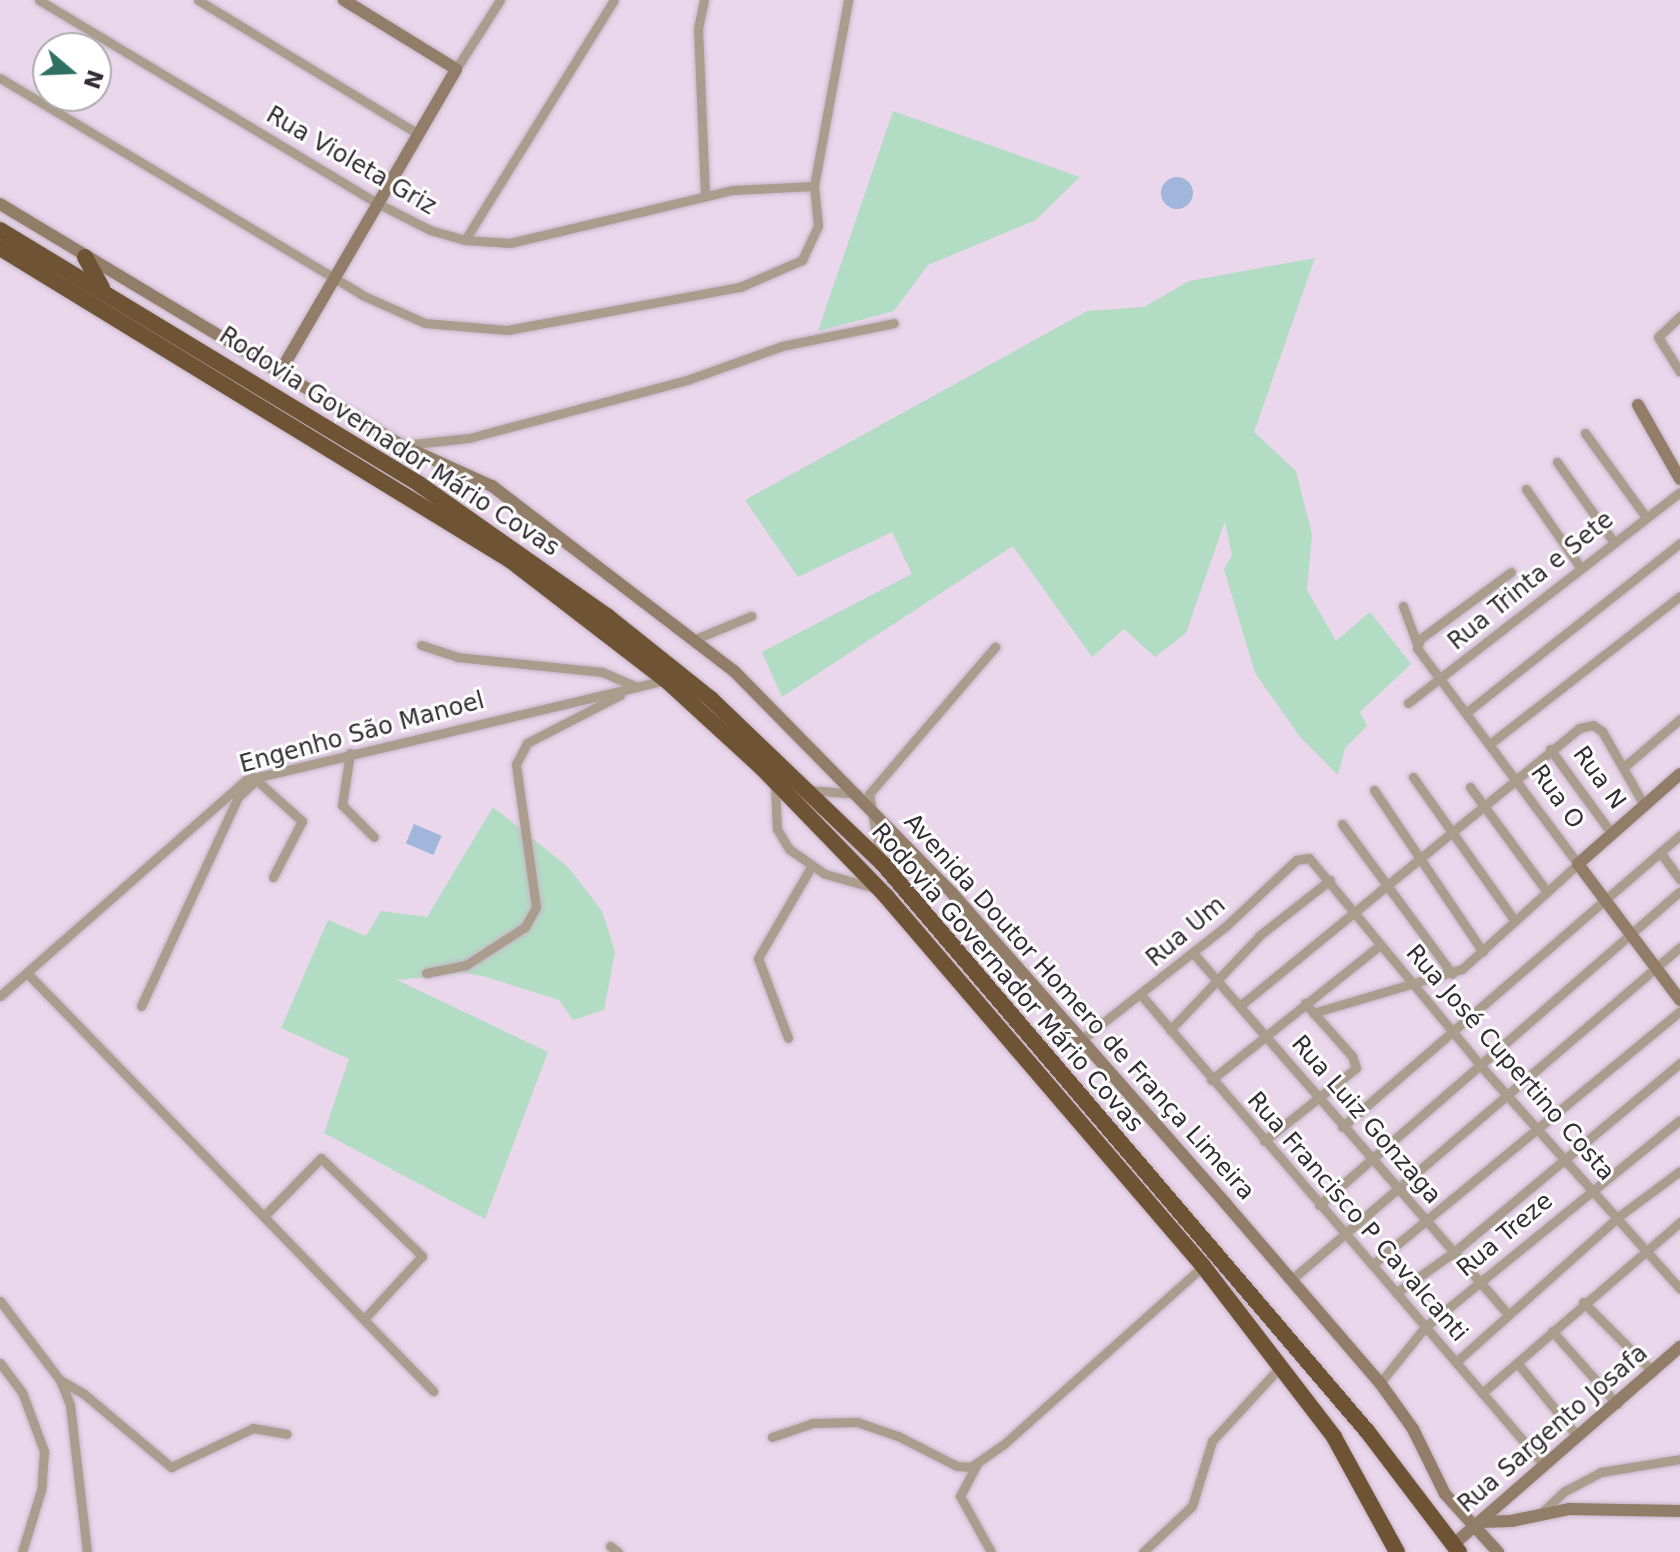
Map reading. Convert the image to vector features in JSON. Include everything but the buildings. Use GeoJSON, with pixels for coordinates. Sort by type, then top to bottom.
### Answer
{"type":"FeatureCollection","features":[{"type":"Feature","properties":{"kind":"highway","name":"Rodovia Governador Mário Covas"},"geometry":{"type":"LineString","coordinates":[[0,230],[103,289],[419,484],[513,548],[675,668],[883,864],[1367,1431],[1457,1548]]}},
{"type":"Feature","properties":{"kind":"highway","name":"Rodovia Governador Mário Covas"},"geometry":{"type":"LineString","coordinates":[[0,248],[448,518],[666,680],[776,781],[880,889],[1203,1266],[1334,1437],[1397,1552]]}},
{"type":"Feature","properties":{"kind":"highway"},"geometry":{"type":"LineString","coordinates":[[85,257],[103,289]]}},
{"type":"Feature","properties":{"kind":"main road"},"geometry":{"type":"LineString","coordinates":[[280,372],[456,69],[344,0]]}},
{"type":"Feature","properties":{"kind":"main road","name":"Avenida Doutor Homero de França Limeira"},"geometry":{"type":"LineString","coordinates":[[0,204],[401,445],[492,486],[693,640],[769,704],[870,808],[1081,1040],[1380,1383],[1413,1429],[1445,1494],[1477,1525],[1498,1552]]}},
{"type":"Feature","properties":{"kind":"main road"},"geometry":{"type":"LineString","coordinates":[[1638,405],[1680,479]]}},
{"type":"Feature","properties":{"kind":"main road"},"geometry":{"type":"LineString","coordinates":[[1578,864],[1680,774]]}},
{"type":"Feature","properties":{"kind":"main road","name":"Rua O"},"geometry":{"type":"LineString","coordinates":[[1578,864],[1658,966]]}},
{"type":"Feature","properties":{"kind":"main road"},"geometry":{"type":"LineString","coordinates":[[1658,966],[1680,1000]]}},
{"type":"Feature","properties":{"kind":"main road","name":"Rua Sargento Josafa"},"geometry":{"type":"LineString","coordinates":[[1457,1548],[1477,1525],[1680,1347]]}},
{"type":"Feature","properties":{"kind":"main road"},"geometry":{"type":"LineString","coordinates":[[1477,1525],[1584,1508],[1680,1511]]}},
{"type":"Feature","properties":{"kind":"street","name":"Rua Violeta Griz"},"geometry":{"type":"LineString","coordinates":[[39,0],[377,203],[430,230],[465,240],[533,239],[705,196],[814,186]]}},
{"type":"Feature","properties":{"kind":"street"},"geometry":{"type":"LineString","coordinates":[[198,0],[418,134]]}},
{"type":"Feature","properties":{"kind":"street"},"geometry":{"type":"LineString","coordinates":[[465,240],[614,0]]}},
{"type":"Feature","properties":{"kind":"street"},"geometry":{"type":"LineString","coordinates":[[704,0],[698,28],[705,196]]}},
{"type":"Feature","properties":{"kind":"street"},"geometry":{"type":"LineString","coordinates":[[0,78],[334,280],[391,309],[448,328],[507,330],[740,287],[793,266],[816,238],[814,186],[848,0]]}},
{"type":"Feature","properties":{"kind":"street"},"geometry":{"type":"LineString","coordinates":[[456,69],[497,1]]}},
{"type":"Feature","properties":{"kind":"street"},"geometry":{"type":"LineString","coordinates":[[1680,316],[1658,337],[1661,347],[1680,372]]}},
{"type":"Feature","properties":{"kind":"street"},"geometry":{"type":"LineString","coordinates":[[401,445],[469,438],[687,380],[782,346],[894,323]]}},
{"type":"Feature","properties":{"kind":"street"},"geometry":{"type":"LineString","coordinates":[[1585,433],[1645,516]]}},
{"type":"Feature","properties":{"kind":"street"},"geometry":{"type":"LineString","coordinates":[[1557,462],[1613,541]]}},
{"type":"Feature","properties":{"kind":"street"},"geometry":{"type":"LineString","coordinates":[[1526,489],[1580,567]]}},
{"type":"Feature","properties":{"kind":"street","name":"Rua Trinta e Sete"},"geometry":{"type":"LineString","coordinates":[[1408,703],[1645,516],[1680,492]]}},
{"type":"Feature","properties":{"kind":"street"},"geometry":{"type":"LineString","coordinates":[[1467,712],[1680,543]]}},
{"type":"Feature","properties":{"kind":"street"},"geometry":{"type":"LineString","coordinates":[[1419,648],[1511,572]]}},
{"type":"Feature","properties":{"kind":"street"},"geometry":{"type":"LineString","coordinates":[[1491,743],[1680,596]]}},
{"type":"Feature","properties":{"kind":"street","name":"Rua O"},"geometry":{"type":"LineString","coordinates":[[1403,606],[1419,648],[1578,864]]}},
{"type":"Feature","properties":{"kind":"street"},"geometry":{"type":"LineString","coordinates":[[693,640],[751,616]]}},
{"type":"Feature","properties":{"kind":"street"},"geometry":{"type":"LineString","coordinates":[[421,645],[473,660],[602,672],[637,687]]}},
{"type":"Feature","properties":{"kind":"street"},"geometry":{"type":"LineString","coordinates":[[883,864],[869,794],[995,647]]}},
{"type":"Feature","properties":{"kind":"street","name":"Engenho São Manoel"},"geometry":{"type":"LineString","coordinates":[[0,996],[115,890],[254,779],[350,753],[666,680]]}},
{"type":"Feature","properties":{"kind":"street"},"geometry":{"type":"LineString","coordinates":[[426,973],[466,965],[494,949],[525,927],[536,907],[516,764],[527,743],[637,687]]}},
{"type":"Feature","properties":{"kind":"street"},"geometry":{"type":"LineString","coordinates":[[1624,767],[1680,719]]}},
{"type":"Feature","properties":{"kind":"street"},"geometry":{"type":"LineString","coordinates":[[1241,1005],[1452,833],[1515,777],[1550,749],[1588,725],[1607,738],[1644,805]]}},
{"type":"Feature","properties":{"kind":"street","name":"Rua N"},"geometry":{"type":"LineString","coordinates":[[1550,749],[1612,834]]}},
{"type":"Feature","properties":{"kind":"street"},"geometry":{"type":"LineString","coordinates":[[350,753],[342,805],[374,837]]}},
{"type":"Feature","properties":{"kind":"street"},"geometry":{"type":"LineString","coordinates":[[1413,777],[1515,921]]}},
{"type":"Feature","properties":{"kind":"street"},"geometry":{"type":"LineString","coordinates":[[141,1006],[238,797],[254,779],[302,821],[273,877]]}},
{"type":"Feature","properties":{"kind":"street"},"geometry":{"type":"LineString","coordinates":[[776,781],[777,829],[789,849],[811,867],[880,889]]}},
{"type":"Feature","properties":{"kind":"street"},"geometry":{"type":"LineString","coordinates":[[1470,787],[1547,892]]}},
{"type":"Feature","properties":{"kind":"street"},"geometry":{"type":"LineString","coordinates":[[804,790],[869,794]]}},
{"type":"Feature","properties":{"kind":"street"},"geometry":{"type":"LineString","coordinates":[[1374,790],[1483,952]]}},
{"type":"Feature","properties":{"kind":"street"},"geometry":{"type":"LineString","coordinates":[[1342,824],[1452,974]]}},
{"type":"Feature","properties":{"kind":"street"},"geometry":{"type":"LineString","coordinates":[[1342,1127],[1680,835]]}},
{"type":"Feature","properties":{"kind":"street"},"geometry":{"type":"LineString","coordinates":[[1660,852],[1680,880]]}},
{"type":"Feature","properties":{"kind":"street","name":"Rua Um"},"geometry":{"type":"LineString","coordinates":[[1081,1040],[1193,953],[1296,860],[1313,861]]}},
{"type":"Feature","properties":{"kind":"street","name":"Rua José Cupertino Costa"},"geometry":{"type":"LineString","coordinates":[[1313,861],[1480,1065],[1678,1282]]}},
{"type":"Feature","properties":{"kind":"street"},"geometry":{"type":"LineString","coordinates":[[1313,1013],[1452,974],[1483,952],[1578,864]]}},
{"type":"Feature","properties":{"kind":"street"},"geometry":{"type":"LineString","coordinates":[[788,1038],[758,958],[811,867]]}},
{"type":"Feature","properties":{"kind":"street"},"geometry":{"type":"LineString","coordinates":[[1170,1030],[1260,935],[1330,880]]}},
{"type":"Feature","properties":{"kind":"street"},"geometry":{"type":"LineString","coordinates":[[1319,1205],[1680,891]]}},
{"type":"Feature","properties":{"kind":"street"},"geometry":{"type":"LineString","coordinates":[[1211,1080],[1380,945]]}},
{"type":"Feature","properties":{"kind":"street"},"geometry":{"type":"LineString","coordinates":[[1291,1280],[1401,1191],[1507,1095],[1680,947]]}},
{"type":"Feature","properties":{"kind":"street","name":"Rua Luiz Gonzaga"},"geometry":{"type":"LineString","coordinates":[[1193,953],[1508,1314]]}},
{"type":"Feature","properties":{"kind":"street"},"geometry":{"type":"LineString","coordinates":[[27,973],[433,1391]]}},
{"type":"Feature","properties":{"kind":"street","name":"Rua Francisco P Cavalcanti"},"geometry":{"type":"LineString","coordinates":[[1141,995],[1544,1465]]}},
{"type":"Feature","properties":{"kind":"street"},"geometry":{"type":"LineString","coordinates":[[1264,1141],[1316,1097],[1350,1075],[1356,1062],[1305,1003]]}},
{"type":"Feature","properties":{"kind":"street"},"geometry":{"type":"LineString","coordinates":[[1372,1265],[1428,1222],[1536,1127],[1680,1011]]}},
{"type":"Feature","properties":{"kind":"street"},"geometry":{"type":"LineString","coordinates":[[1396,1293],[1454,1252],[1680,1063]]}},
{"type":"Feature","properties":{"kind":"street","name":"Rua Treze"},"geometry":{"type":"LineString","coordinates":[[1380,1383],[1425,1327],[1592,1188],[1680,1120]]}},
{"type":"Feature","properties":{"kind":"street"},"geometry":{"type":"LineString","coordinates":[[264,1216],[321,1158],[422,1256],[364,1319]]}},
{"type":"Feature","properties":{"kind":"street"},"geometry":{"type":"LineString","coordinates":[[1456,1362],[1618,1217],[1680,1171]]}},
{"type":"Feature","properties":{"kind":"street"},"geometry":{"type":"LineString","coordinates":[[1482,1393],[1518,1364],[1583,1302],[1680,1222]]}},
{"type":"Feature","properties":{"kind":"street"},"geometry":{"type":"LineString","coordinates":[[991,1552],[960,1496],[977,1464],[1203,1266]]}},
{"type":"Feature","properties":{"kind":"street"},"geometry":{"type":"LineString","coordinates":[[0,1301],[60,1380],[76,1426],[87,1552]]}},
{"type":"Feature","properties":{"kind":"street"},"geometry":{"type":"LineString","coordinates":[[1583,1302],[1653,1372]]}},
{"type":"Feature","properties":{"kind":"street"},"geometry":{"type":"LineString","coordinates":[[1552,1331],[1617,1404]]}},
{"type":"Feature","properties":{"kind":"street"},"geometry":{"type":"LineString","coordinates":[[0,1363],[22,1392],[44,1451],[41,1490],[22,1552]]}},
{"type":"Feature","properties":{"kind":"street"},"geometry":{"type":"LineString","coordinates":[[1518,1364],[1578,1437]]}},
{"type":"Feature","properties":{"kind":"street"},"geometry":{"type":"LineString","coordinates":[[1143,1552],[1192,1506],[1212,1441],[1281,1366]]}},
{"type":"Feature","properties":{"kind":"street"},"geometry":{"type":"LineString","coordinates":[[60,1380],[84,1394],[171,1467],[253,1428],[286,1434]]}},
{"type":"Feature","properties":{"kind":"street"},"geometry":{"type":"LineString","coordinates":[[772,1437],[813,1423],[857,1422],[898,1436],[957,1466],[977,1464]]}},
{"type":"Feature","properties":{"kind":"street"},"geometry":{"type":"LineString","coordinates":[[1540,1514],[1565,1491],[1601,1472],[1680,1459]]}},
{"type":"Feature","properties":{"kind":"green space"},"geometry":{"type":"Polygon","coordinates":[[[893,111],[1080,177],[1036,220],[928,265],[894,311],[818,331],[893,111]]]}},
{"type":"Feature","properties":{"kind":"green space"},"geometry":{"type":"Polygon","coordinates":[[[1315,258],[1254,432],[1296,471],[1312,534],[1307,590],[1336,641],[1370,612],[1411,664],[1360,712],[1367,726],[1345,748],[1338,775],[1300,737],[1255,673],[1224,569],[1232,555],[1225,521],[1186,633],[1155,657],[1124,629],[1092,657],[1013,546],[782,697],[762,652],[912,574],[892,532],[798,577],[745,500],[1087,311],[1144,307],[1189,281],[1315,258]]]}},
{"type":"Feature","properties":{"kind":"green space"},"geometry":{"type":"Polygon","coordinates":[[[493,807],[568,867],[602,911],[615,952],[604,1010],[573,1020],[559,1000],[486,977],[466,973],[397,980],[548,1052],[485,1219],[324,1133],[349,1059],[281,1028],[328,920],[366,936],[381,911],[427,917],[493,807]]]}},
{"type":"Feature","properties":{"kind":"water"},"geometry":{"type":"Polygon","coordinates":[[[1177,177],[1188,182],[1193,193],[1188,204],[1177,209],[1166,204],[1161,193],[1166,182],[1177,177]]]}},
{"type":"Feature","properties":{"kind":"water"},"geometry":{"type":"Polygon","coordinates":[[[414,824],[442,836],[433,855],[406,843],[414,824]]]}}]}
